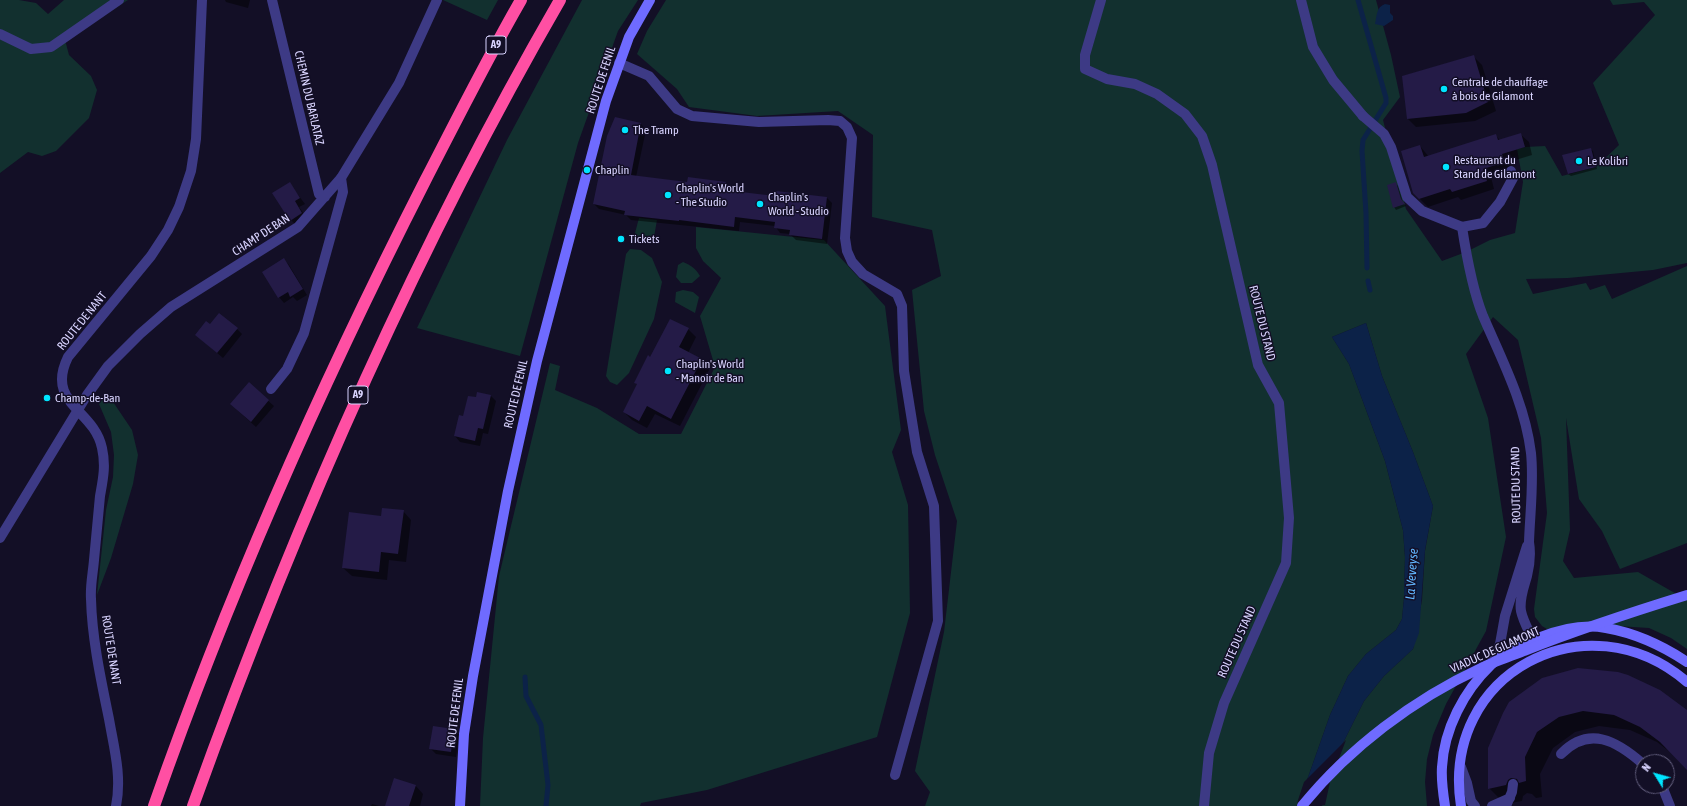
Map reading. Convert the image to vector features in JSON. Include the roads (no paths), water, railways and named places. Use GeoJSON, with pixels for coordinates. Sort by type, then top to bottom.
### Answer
{"type":"FeatureCollection","features":[{"type":"Feature","properties":{"kind":"highway","name":"A9"},"geometry":{"type":"LineString","coordinates":[[154,806],[228,612],[271,509],[334,367],[415,201],[521,0]]}},
{"type":"Feature","properties":{"kind":"highway","name":"A9"},"geometry":{"type":"LineString","coordinates":[[193,806],[227,711],[298,532],[364,382],[447,210],[506,97],[560,0]]}},
{"type":"Feature","properties":{"kind":"street"},"geometry":{"type":"LineString","coordinates":[[0,34],[31,49],[51,47],[118,0]]}},
{"type":"Feature","properties":{"kind":"street","name":"ROUTE DE NANT"},"geometry":{"type":"LineString","coordinates":[[116,806],[118,797],[118,773],[116,753],[92,622],[91,597],[101,495],[105,470],[102,447],[96,432],[63,391],[62,370],[68,357],[151,256],[168,230],[179,207],[191,171],[196,139],[202,0]]}},
{"type":"Feature","properties":{"kind":"street","name":"CHEMIN DU BARLATAZ"},"geometry":{"type":"LineString","coordinates":[[272,0],[319,194],[325,197]]}},
{"type":"Feature","properties":{"kind":"street","name":"CHAMP DE BAN"},"geometry":{"type":"LineString","coordinates":[[0,538],[87,395],[108,366],[150,325],[171,307],[298,227],[341,178],[399,84],[437,0]]}},
{"type":"Feature","properties":{"kind":"street","name":"ROUTE DE FENIL"},"geometry":{"type":"LineString","coordinates":[[460,806],[464,734],[473,676],[508,491],[537,361],[606,101],[629,37],[650,0]]}},
{"type":"Feature","properties":{"kind":"street","name":"ROUTE DU STAND"},"geometry":{"type":"LineString","coordinates":[[1101,0],[1084,55],[1085,69],[1107,79],[1135,84],[1158,94],[1185,114],[1202,136],[1212,165],[1258,365],[1279,403],[1289,518],[1286,564],[1224,703],[1209,753],[1204,806]]}},
{"type":"Feature","properties":{"kind":"street"},"geometry":{"type":"LineString","coordinates":[[1301,0],[1314,47],[1333,80],[1365,117],[1377,126],[1384,134],[1391,147],[1407,197],[1422,211],[1462,227],[1483,223],[1500,202],[1513,178],[1511,171]]}},
{"type":"Feature","properties":{"kind":"street"},"geometry":{"type":"LineString","coordinates":[[619,63],[649,76],[677,109],[692,116],[759,122],[840,121],[847,127],[852,138],[845,238],[847,251],[852,262],[863,274],[898,294],[902,306],[904,371],[917,452],[934,506],[938,621],[932,647],[895,775]]}},
{"type":"Feature","properties":{"kind":"street"},"geometry":{"type":"LineString","coordinates":[[271,389],[287,369],[304,333],[343,192],[341,178]]}},
{"type":"Feature","properties":{"kind":"street","name":"ROUTE DU STAND"},"geometry":{"type":"LineString","coordinates":[[1462,227],[1466,252],[1482,314],[1510,376],[1531,453],[1530,563],[1521,601],[1521,611],[1533,640]]}},
{"type":"Feature","properties":{"kind":"street","name":"ROUTE DU STAND"},"geometry":{"type":"LineString","coordinates":[[1491,664],[1500,644],[1505,616],[1529,542]]}},
{"type":"Feature","properties":{"kind":"street","name":"VIADUC DE GILAMONT"},"geometry":{"type":"LineString","coordinates":[[1302,806],[1338,767],[1371,738],[1398,717],[1443,688],[1482,668],[1578,629],[1687,594]]}},
{"type":"Feature","properties":{"kind":"street"},"geometry":{"type":"LineString","coordinates":[[1445,806],[1442,767],[1448,735],[1457,712],[1467,694],[1491,664],[1511,651],[1552,632],[1571,628],[1591,627],[1606,628],[1641,638],[1666,648],[1687,662]]}},
{"type":"Feature","properties":{"kind":"street"},"geometry":{"type":"LineString","coordinates":[[1461,806],[1458,789],[1460,764],[1463,744],[1470,723],[1479,706],[1491,691],[1506,677],[1524,664],[1553,651],[1578,646],[1611,646],[1632,651],[1653,660],[1680,676],[1687,682]]}},
{"type":"Feature","properties":{"kind":"street"},"geometry":{"type":"LineString","coordinates":[[1561,754],[1574,742],[1590,738],[1598,739],[1621,747],[1635,758]]}},
{"type":"Feature","properties":{"kind":"street"},"geometry":{"type":"LineString","coordinates":[[1460,764],[1467,783],[1471,801],[1475,806]]}},
{"type":"Feature","properties":{"kind":"street"},"geometry":{"type":"LineString","coordinates":[[1492,806],[1508,802],[1513,784]]}},
{"type":"Feature","properties":{"kind":"street"},"geometry":{"type":"LineString","coordinates":[[1665,794],[1670,806]]}},
{"type":"Feature","properties":{"kind":"water"},"geometry":{"type":"Polygon","coordinates":[[[1385,4],[1390,5],[1390,13],[1393,16],[1393,20],[1384,26],[1375,24],[1378,10],[1385,4]]]}},
{"type":"Feature","properties":{"kind":"water","name":"La Veveyse"},"geometry":{"type":"Polygon","coordinates":[[[1366,323],[1382,376],[1433,506],[1425,550],[1419,633],[1413,649],[1384,676],[1364,701],[1339,751],[1300,800],[1330,715],[1348,676],[1366,654],[1396,630],[1402,619],[1405,557],[1403,530],[1385,461],[1349,364],[1332,337],[1366,323]]]}},
{"type":"Feature","properties":{"kind":"waterway"},"geometry":{"type":"LineString","coordinates":[[1358,0],[1386,98],[1386,103],[1363,140],[1362,151],[1366,213],[1367,268]]}},
{"type":"Feature","properties":{"kind":"waterway"},"geometry":{"type":"LineString","coordinates":[[1368,281],[1370,290]]}},
{"type":"Feature","properties":{"kind":"waterway"},"geometry":{"type":"LineString","coordinates":[[525,677],[526,696],[541,725],[548,785],[546,806]]}},
{"type":"Feature","properties":{"kind":"place","name":"Centrale de chauffage à bois de Gilamont"},"geometry":{"type":"Point","coordinates":[1444,89]}},
{"type":"Feature","properties":{"kind":"place","name":"The Tramp"},"geometry":{"type":"Point","coordinates":[625,130]}},
{"type":"Feature","properties":{"kind":"place","name":"Le Kolibri"},"geometry":{"type":"Point","coordinates":[1579,161]}},
{"type":"Feature","properties":{"kind":"place","name":"Restaurant du Stand de Gilamont"},"geometry":{"type":"Point","coordinates":[1446,167]}},
{"type":"Feature","properties":{"kind":"place","name":"Chaplin"},"geometry":{"type":"Point","coordinates":[587,170]}},
{"type":"Feature","properties":{"kind":"place","name":"Chaplin's World - The Studio"},"geometry":{"type":"Point","coordinates":[668,195]}},
{"type":"Feature","properties":{"kind":"place","name":"Chaplin's World - Studio"},"geometry":{"type":"Point","coordinates":[760,204]}},
{"type":"Feature","properties":{"kind":"place","name":"Tickets"},"geometry":{"type":"Point","coordinates":[621,239]}},
{"type":"Feature","properties":{"kind":"place","name":"Chaplin's World - Manoir de Ban"},"geometry":{"type":"Point","coordinates":[668,371]}},
{"type":"Feature","properties":{"kind":"place","name":"Champ-de-Ban"},"geometry":{"type":"Point","coordinates":[47,398]}}]}
